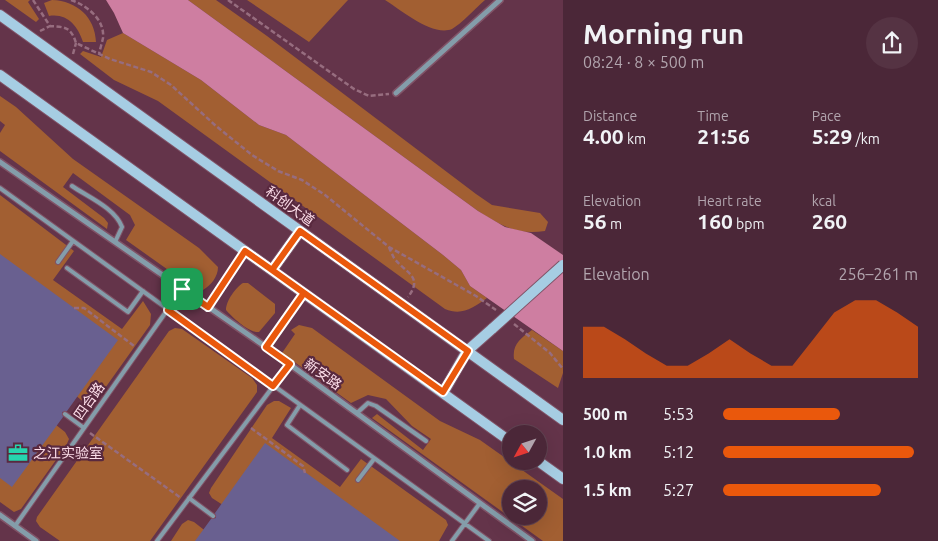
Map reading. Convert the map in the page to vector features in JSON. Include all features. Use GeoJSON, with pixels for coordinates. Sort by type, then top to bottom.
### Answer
{"type":"FeatureCollection","features":[{"type":"Feature","properties":{"kind":"main road","name":"科创大道"},"geometry":{"type":"LineString","coordinates":[[0,15],[563,420]]}},
{"type":"Feature","properties":{"kind":"main road"},"geometry":{"type":"LineString","coordinates":[[0,75],[502,435]]}},
{"type":"Feature","properties":{"kind":"main road"},"geometry":{"type":"LineString","coordinates":[[272,270],[300,231]]}},
{"type":"Feature","properties":{"kind":"main road"},"geometry":{"type":"LineString","coordinates":[[443,392],[468,351],[563,265]]}},
{"type":"Feature","properties":{"kind":"main road"},"geometry":{"type":"LineString","coordinates":[[548,468],[563,479]]}},
{"type":"Feature","properties":{"kind":"street"},"geometry":{"type":"LineString","coordinates":[[396,93],[500,0]]}},
{"type":"Feature","properties":{"kind":"street","name":"新安路"},"geometry":{"type":"LineString","coordinates":[[0,162],[290,364],[532,541]]}},
{"type":"Feature","properties":{"kind":"street"},"geometry":{"type":"LineString","coordinates":[[208,307],[245,251]]}},
{"type":"Feature","properties":{"kind":"street"},"geometry":{"type":"LineString","coordinates":[[266,347],[304,293]]}},
{"type":"Feature","properties":{"kind":"street"},"geometry":{"type":"LineString","coordinates":[[0,515],[36,541]]}},
{"type":"Feature","properties":{"kind":"lane"},"geometry":{"type":"LineString","coordinates":[[72,186],[112,212],[120,220],[122,227],[115,242]]}},
{"type":"Feature","properties":{"kind":"lane"},"geometry":{"type":"LineString","coordinates":[[0,188],[488,541]]}},
{"type":"Feature","properties":{"kind":"lane"},"geometry":{"type":"LineString","coordinates":[[58,262],[73,241]]}},
{"type":"Feature","properties":{"kind":"lane"},"geometry":{"type":"LineString","coordinates":[[67,268],[128,312],[143,291]]}},
{"type":"Feature","properties":{"kind":"lane","name":"四合路"},"geometry":{"type":"LineString","coordinates":[[15,526],[182,289]]}},
{"type":"Feature","properties":{"kind":"lane"},"geometry":{"type":"LineString","coordinates":[[157,541],[290,364]]}},
{"type":"Feature","properties":{"kind":"lane"},"geometry":{"type":"LineString","coordinates":[[357,413],[368,403],[376,406],[426,441]]}},
{"type":"Feature","properties":{"kind":"lane"},"geometry":{"type":"LineString","coordinates":[[300,405],[287,425],[347,470]]}},
{"type":"Feature","properties":{"kind":"lane"},"geometry":{"type":"LineString","coordinates":[[65,414],[84,428]]}},
{"type":"Feature","properties":{"kind":"lane"},"geometry":{"type":"LineString","coordinates":[[358,480],[374,459]]}},
{"type":"Feature","properties":{"kind":"lane"},"geometry":{"type":"LineString","coordinates":[[188,500],[213,516]]}},
{"type":"Feature","properties":{"kind":"lane"},"geometry":{"type":"LineString","coordinates":[[452,541],[480,503]]}},
{"type":"Feature","properties":{"kind":"path"},"geometry":{"type":"LineString","coordinates":[[33,0],[50,26],[64,27],[73,33],[76,43],[99,54],[151,72],[171,84],[216,126],[252,155],[278,170],[302,180],[325,195],[388,247],[476,296],[500,313]]}},
{"type":"Feature","properties":{"kind":"path"},"geometry":{"type":"LineString","coordinates":[[71,0],[81,3],[97,19],[103,36],[99,54]]}},
{"type":"Feature","properties":{"kind":"path"},"geometry":{"type":"LineString","coordinates":[[228,0],[354,89],[369,96],[396,93]]}},
{"type":"Feature","properties":{"kind":"path"},"geometry":{"type":"LineString","coordinates":[[388,247],[395,258],[413,275],[415,284],[413,290],[402,304]]}},
{"type":"Feature","properties":{"kind":"path"},"geometry":{"type":"LineString","coordinates":[[74,308],[84,308],[140,350]]}},
{"type":"Feature","properties":{"kind":"path"},"geometry":{"type":"LineString","coordinates":[[507,319],[550,353],[563,370]]}},
{"type":"Feature","properties":{"kind":"path"},"geometry":{"type":"LineString","coordinates":[[245,424],[303,466],[305,472]]}},
{"type":"Feature","properties":{"kind":"path"},"geometry":{"type":"LineString","coordinates":[[84,428],[188,500]]}},
{"type":"Feature","properties":{"kind":"shaded area"},"geometry":{"type":"Polygon","coordinates":[[[5,0],[30,0],[28,2],[39,19],[36,22],[5,0]]]}},
{"type":"Feature","properties":{"kind":"shaded area"},"geometry":{"type":"Polygon","coordinates":[[[52,0],[69,3],[83,12],[92,25],[96,42],[83,42],[71,22],[61,17],[49,16],[44,3],[52,0]]]}},
{"type":"Feature","properties":{"kind":"shaded area"},"geometry":{"type":"Polygon","coordinates":[[[106,0],[188,0],[478,211],[505,227],[531,233],[563,255],[563,351],[470,286],[461,270],[443,255],[286,135],[259,125],[201,80],[123,33],[106,0]]]}},
{"type":"Feature","properties":{"kind":"shaded area"},"geometry":{"type":"Polygon","coordinates":[[[188,0],[216,0],[267,36],[492,205],[540,213],[548,222],[545,231],[526,232],[510,228],[478,211],[188,0]]]}},
{"type":"Feature","properties":{"kind":"shaded area"},"geometry":{"type":"Polygon","coordinates":[[[247,0],[348,0],[309,42],[247,0]]]}},
{"type":"Feature","properties":{"kind":"shaded area"},"geometry":{"type":"Polygon","coordinates":[[[385,0],[485,0],[455,27],[444,30],[427,26],[417,21],[385,0]]]}},
{"type":"Feature","properties":{"kind":"shaded area"},"geometry":{"type":"Polygon","coordinates":[[[123,33],[201,80],[259,125],[286,135],[443,255],[461,270],[470,286],[487,298],[467,310],[457,312],[445,309],[158,101],[114,80],[80,54],[83,51],[101,57],[107,40],[123,33]]]}},
{"type":"Feature","properties":{"kind":"shaded area"},"geometry":{"type":"Polygon","coordinates":[[[0,96],[16,107],[73,159],[199,248],[218,267],[217,274],[211,283],[203,290],[195,289],[126,240],[135,225],[130,215],[73,173],[63,187],[104,218],[108,223],[107,229],[0,151],[0,133],[5,125],[0,121],[0,96]]]}},
{"type":"Feature","properties":{"kind":"shaded area"},"geometry":{"type":"Polygon","coordinates":[[[0,195],[74,251],[53,280],[122,329],[143,301],[151,314],[150,325],[93,405],[87,405],[73,393],[51,421],[65,432],[69,439],[21,509],[14,512],[0,502],[0,195]]]}},
{"type":"Feature","properties":{"kind":"shaded area"},"geometry":{"type":"Polygon","coordinates":[[[243,283],[248,283],[275,304],[275,313],[259,332],[246,328],[226,310],[232,295],[243,283]]]}},
{"type":"Feature","properties":{"kind":"shaded area"},"geometry":{"type":"Polygon","coordinates":[[[299,325],[312,328],[440,421],[480,440],[502,456],[502,470],[522,470],[536,480],[502,480],[502,512],[372,418],[377,414],[423,450],[431,439],[412,426],[386,399],[368,395],[351,403],[282,353],[295,334],[291,330],[299,325]]]}},
{"type":"Feature","properties":{"kind":"shaded area"},"geometry":{"type":"Polygon","coordinates":[[[175,328],[182,329],[252,378],[257,385],[257,392],[150,541],[60,541],[40,527],[36,521],[37,517],[169,331],[175,328]]]}},
{"type":"Feature","properties":{"kind":"shaded area"},"geometry":{"type":"Polygon","coordinates":[[[532,330],[563,351],[563,373],[558,388],[514,359],[516,345],[532,330]]]}},
{"type":"Feature","properties":{"kind":"shaded area"},"geometry":{"type":"Polygon","coordinates":[[[274,401],[279,401],[291,408],[272,438],[340,487],[361,459],[446,520],[448,525],[439,541],[171,541],[182,524],[188,520],[194,522],[208,533],[226,507],[212,498],[209,493],[211,488],[267,405],[274,401]]]}},
{"type":"Feature","properties":{"kind":"shaded area"},"geometry":{"type":"Polygon","coordinates":[[[547,488],[563,499],[563,541],[543,541],[521,525],[547,525],[547,488]]]}},
{"type":"Feature","properties":{"kind":"building"},"geometry":{"type":"Polygon","coordinates":[[[0,254],[118,340],[67,411],[62,412],[63,417],[12,487],[0,478],[0,254]]]}},
{"type":"Feature","properties":{"kind":"building"},"geometry":{"type":"Polygon","coordinates":[[[265,443],[400,541],[195,541],[211,519],[216,518],[215,513],[265,443]]]}},
{"type":"Feature","properties":{"kind":"place","name":"之江实验室"},"geometry":{"type":"Point","coordinates":[18,453]}},
{"type":"Feature","properties":{"kind":"route"},"geometry":{"type":"LineString","coordinates":[[182,289],[168,310],[273,386],[290,364],[266,347],[304,293],[272,270],[300,231],[468,351],[443,392],[272,270],[245,251],[208,307],[182,289]]}}]}
